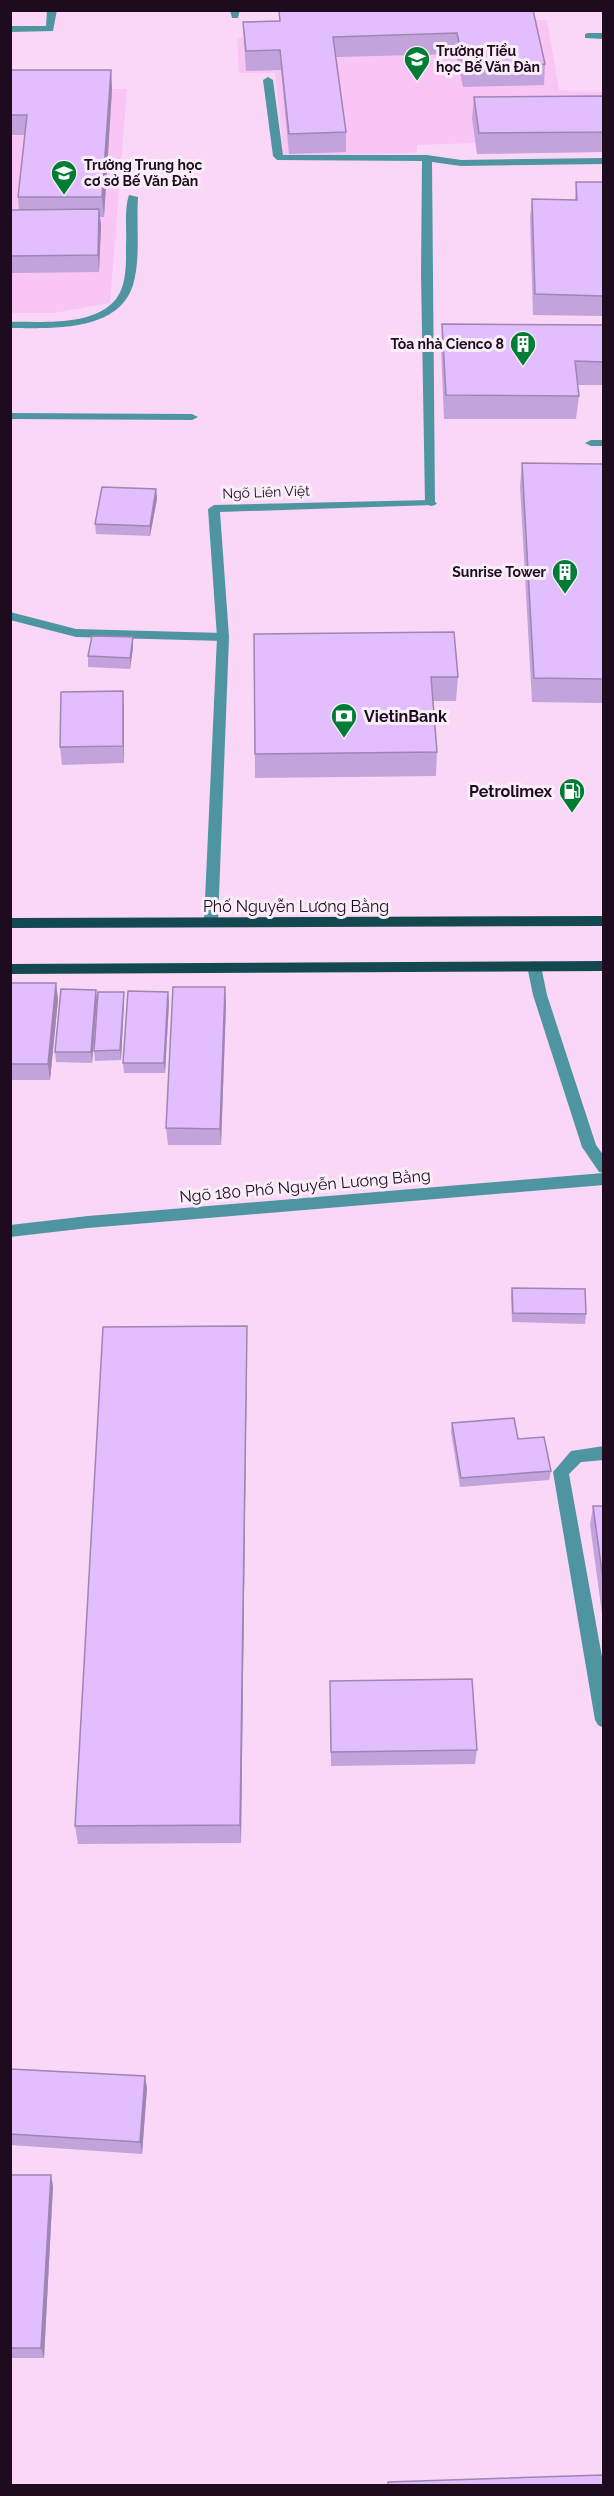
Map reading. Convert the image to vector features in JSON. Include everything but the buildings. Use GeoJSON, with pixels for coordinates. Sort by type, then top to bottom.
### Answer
{"type":"FeatureCollection","features":[{"type":"Feature","properties":{"kind":"main road"},"geometry":{"type":"LineString","coordinates":[[582,922],[603,913]]}},
{"type":"Feature","properties":{"kind":"main road","name":"Phố Nguyễn Lương Bằng"},"geometry":{"type":"LineString","coordinates":[[10,923],[603,921]]}},
{"type":"Feature","properties":{"kind":"main road"},"geometry":{"type":"LineString","coordinates":[[10,969],[603,966]]}},
{"type":"Feature","properties":{"kind":"street"},"geometry":{"type":"LineString","coordinates":[[10,29],[50,29],[52,10]]}},
{"type":"Feature","properties":{"kind":"street"},"geometry":{"type":"LineString","coordinates":[[588,36],[603,36]]}},
{"type":"Feature","properties":{"kind":"street"},"geometry":{"type":"LineString","coordinates":[[268,80],[278,156],[281,158],[427,158],[461,163],[603,161]]}},
{"type":"Feature","properties":{"kind":"street","name":"Ngõ Liên Việt"},"geometry":{"type":"LineString","coordinates":[[211,922],[223,637],[214,509],[431,503],[426,274],[427,158]]}},
{"type":"Feature","properties":{"kind":"street"},"geometry":{"type":"LineString","coordinates":[[10,325],[75,323],[109,312],[121,301],[128,286],[133,197]]}},
{"type":"Feature","properties":{"kind":"street"},"geometry":{"type":"LineString","coordinates":[[10,416],[192,417]]}},
{"type":"Feature","properties":{"kind":"street"},"geometry":{"type":"LineString","coordinates":[[591,443],[603,443]]}},
{"type":"Feature","properties":{"kind":"street"},"geometry":{"type":"LineString","coordinates":[[10,616],[76,633],[223,637]]}},
{"type":"Feature","properties":{"kind":"street"},"geometry":{"type":"LineString","coordinates":[[534,966],[540,994],[589,1147],[603,1168]]}},
{"type":"Feature","properties":{"kind":"street","name":"Ngõ 180 Phố Nguyễn Lương Bằng"},"geometry":{"type":"LineString","coordinates":[[10,1231],[99,1221],[603,1179]]}},
{"type":"Feature","properties":{"kind":"street"},"geometry":{"type":"LineString","coordinates":[[603,1453],[577,1456],[561,1472],[603,1720]]}},
{"type":"Feature","properties":{"kind":"shaded area","name":"Trường Tiểu học Bế Văn Đàn"},"geometry":{"type":"Polygon","coordinates":[[[272,20],[547,20],[559,90],[603,92],[603,152],[477,154],[475,143],[417,145],[417,153],[284,156],[275,73],[239,73],[237,38],[271,37],[272,20]]]}},
{"type":"Feature","properties":{"kind":"shaded area","name":"Trường Trung học cơ sở Bế Văn Đàn"},"geometry":{"type":"Polygon","coordinates":[[[10,89],[127,89],[110,303],[54,313],[11,313],[10,89]]]}},
{"type":"Feature","properties":{"kind":"place","name":"Trường Tiểu học Bế Văn Đàn"},"geometry":{"type":"Point","coordinates":[417,82]}},
{"type":"Feature","properties":{"kind":"place","name":"Trường Trung học cơ sở Bế Văn Đàn"},"geometry":{"type":"Point","coordinates":[64,196]}},
{"type":"Feature","properties":{"kind":"place","name":"Tòa nhà Cienco 8"},"geometry":{"type":"Point","coordinates":[523,367]}},
{"type":"Feature","properties":{"kind":"place","name":"Sunrise Tower"},"geometry":{"type":"Point","coordinates":[565,595]}},
{"type":"Feature","properties":{"kind":"place","name":"VietinBank"},"geometry":{"type":"Point","coordinates":[344,739]}},
{"type":"Feature","properties":{"kind":"place","name":"Petrolimex"},"geometry":{"type":"Point","coordinates":[572,814]}}]}
